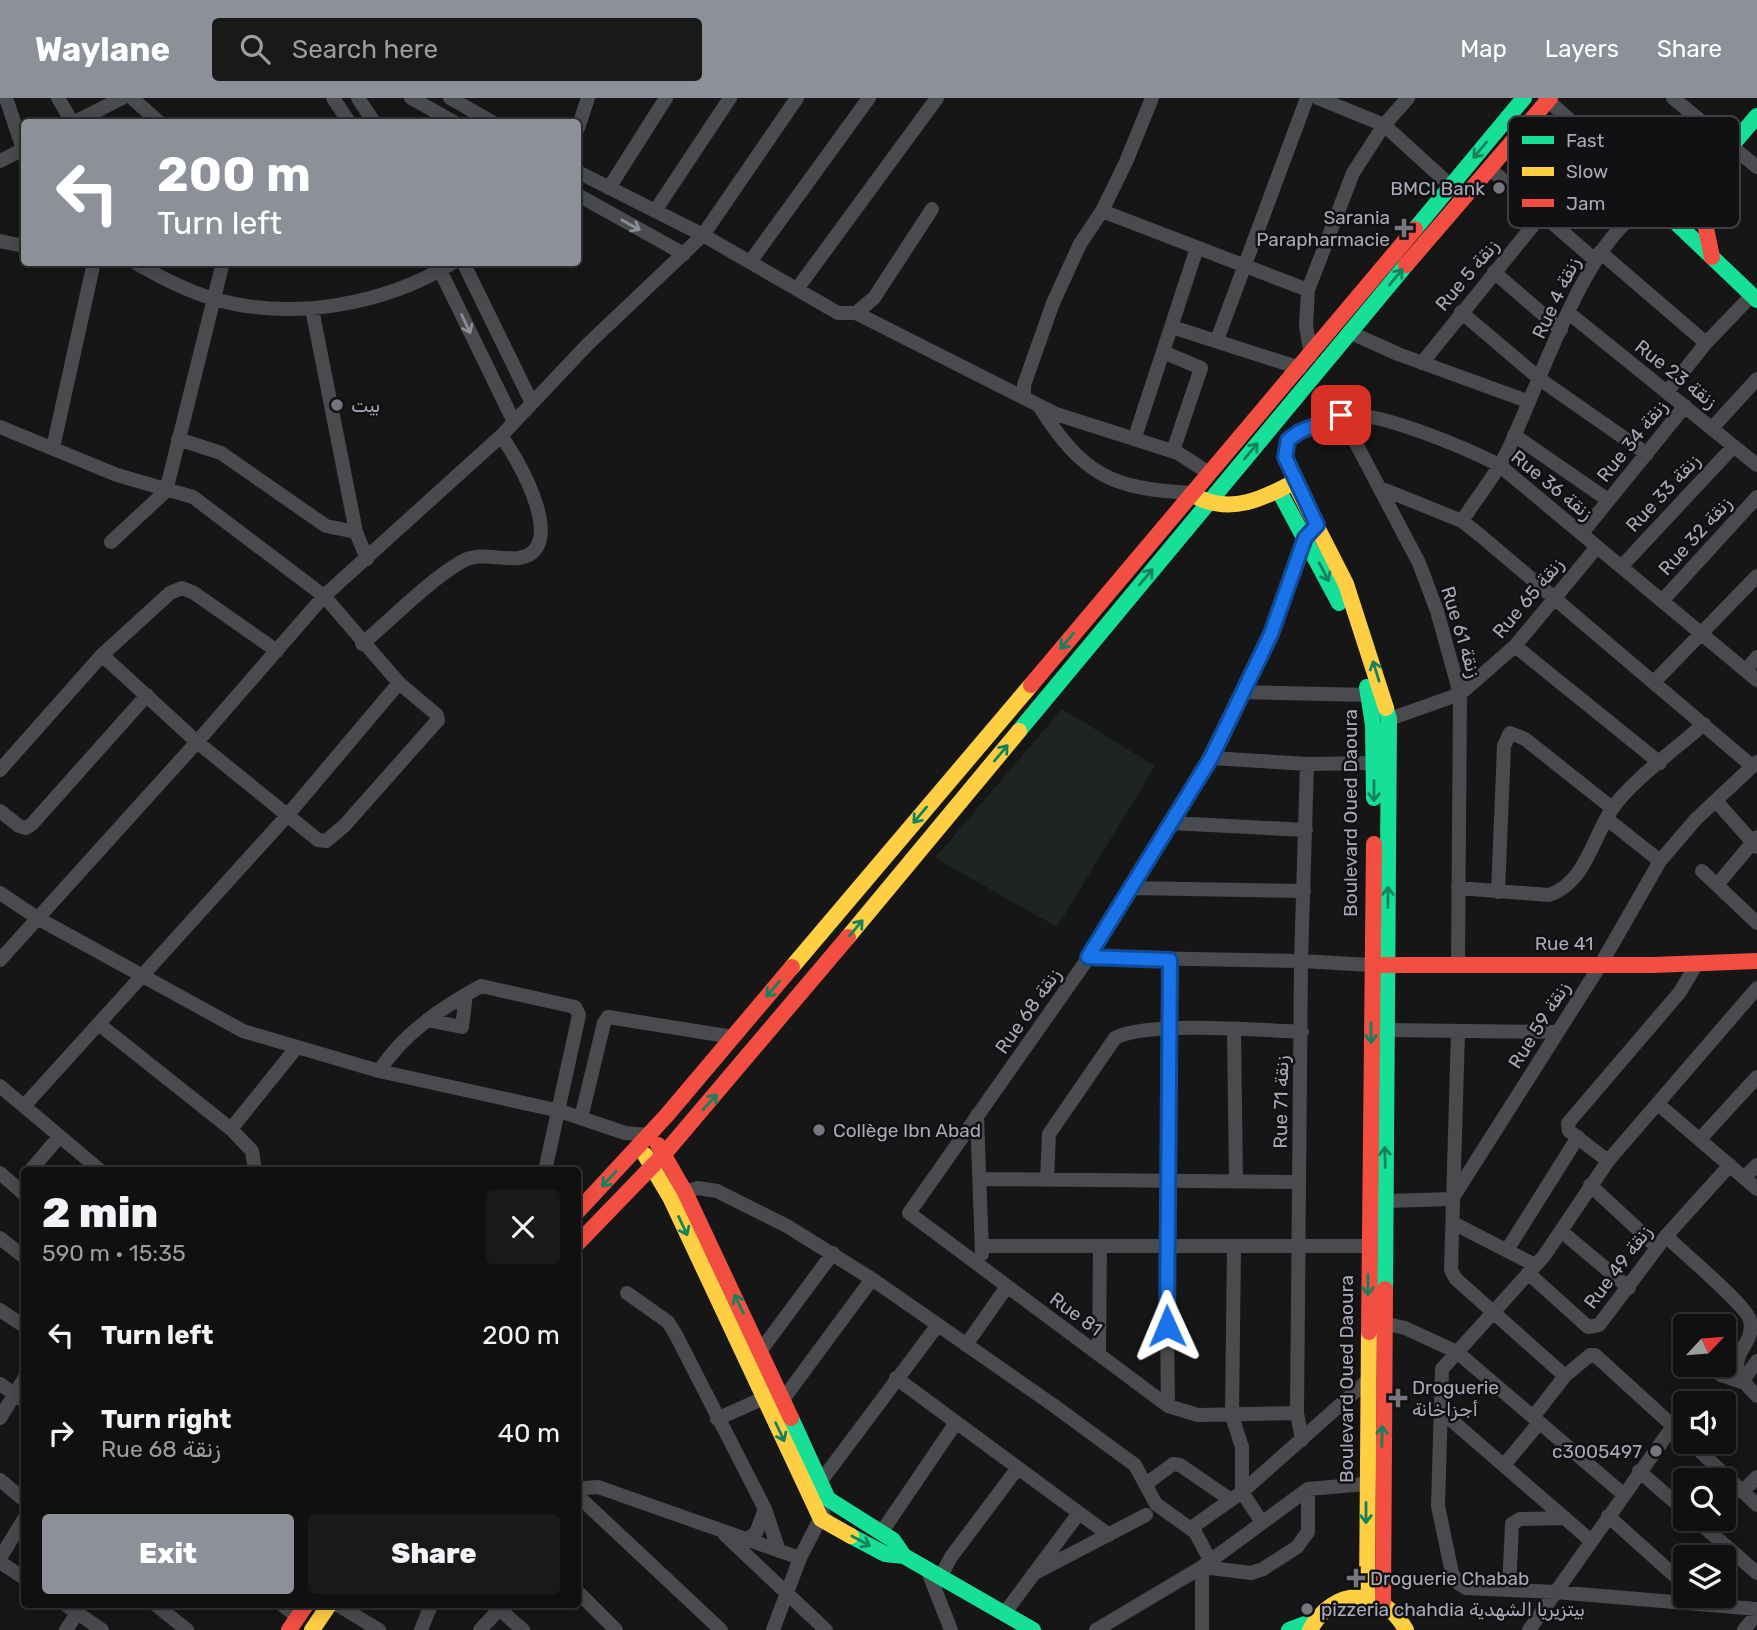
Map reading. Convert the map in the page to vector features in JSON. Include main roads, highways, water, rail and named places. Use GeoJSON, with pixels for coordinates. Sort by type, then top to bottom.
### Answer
{"type":"FeatureCollection","features":[{"type":"Feature","properties":{"kind":"place","name":"BMCI Bank"},"geometry":{"type":"Point","coordinates":[1499,188]}},
{"type":"Feature","properties":{"kind":"place","name":"Sarania Parapharmacie"},"geometry":{"type":"Point","coordinates":[1404,228]}},
{"type":"Feature","properties":{"kind":"place","name":"بيت"},"geometry":{"type":"Point","coordinates":[337,405]}},
{"type":"Feature","properties":{"kind":"place","name":"Collège Ibn Abad"},"geometry":{"type":"Point","coordinates":[819,1130]}},
{"type":"Feature","properties":{"kind":"place","name":"Droguerie أجزاخانة"},"geometry":{"type":"Point","coordinates":[1398,1398]}},
{"type":"Feature","properties":{"kind":"place","name":"c3005497"},"geometry":{"type":"Point","coordinates":[1656,1451]}},
{"type":"Feature","properties":{"kind":"place","name":"Droguerie Chabab"},"geometry":{"type":"Point","coordinates":[1356,1578]}},
{"type":"Feature","properties":{"kind":"place","name":"pizzeria chahdia بيتزيريا الشهدية"},"geometry":{"type":"Point","coordinates":[1307,1609]}}]}
